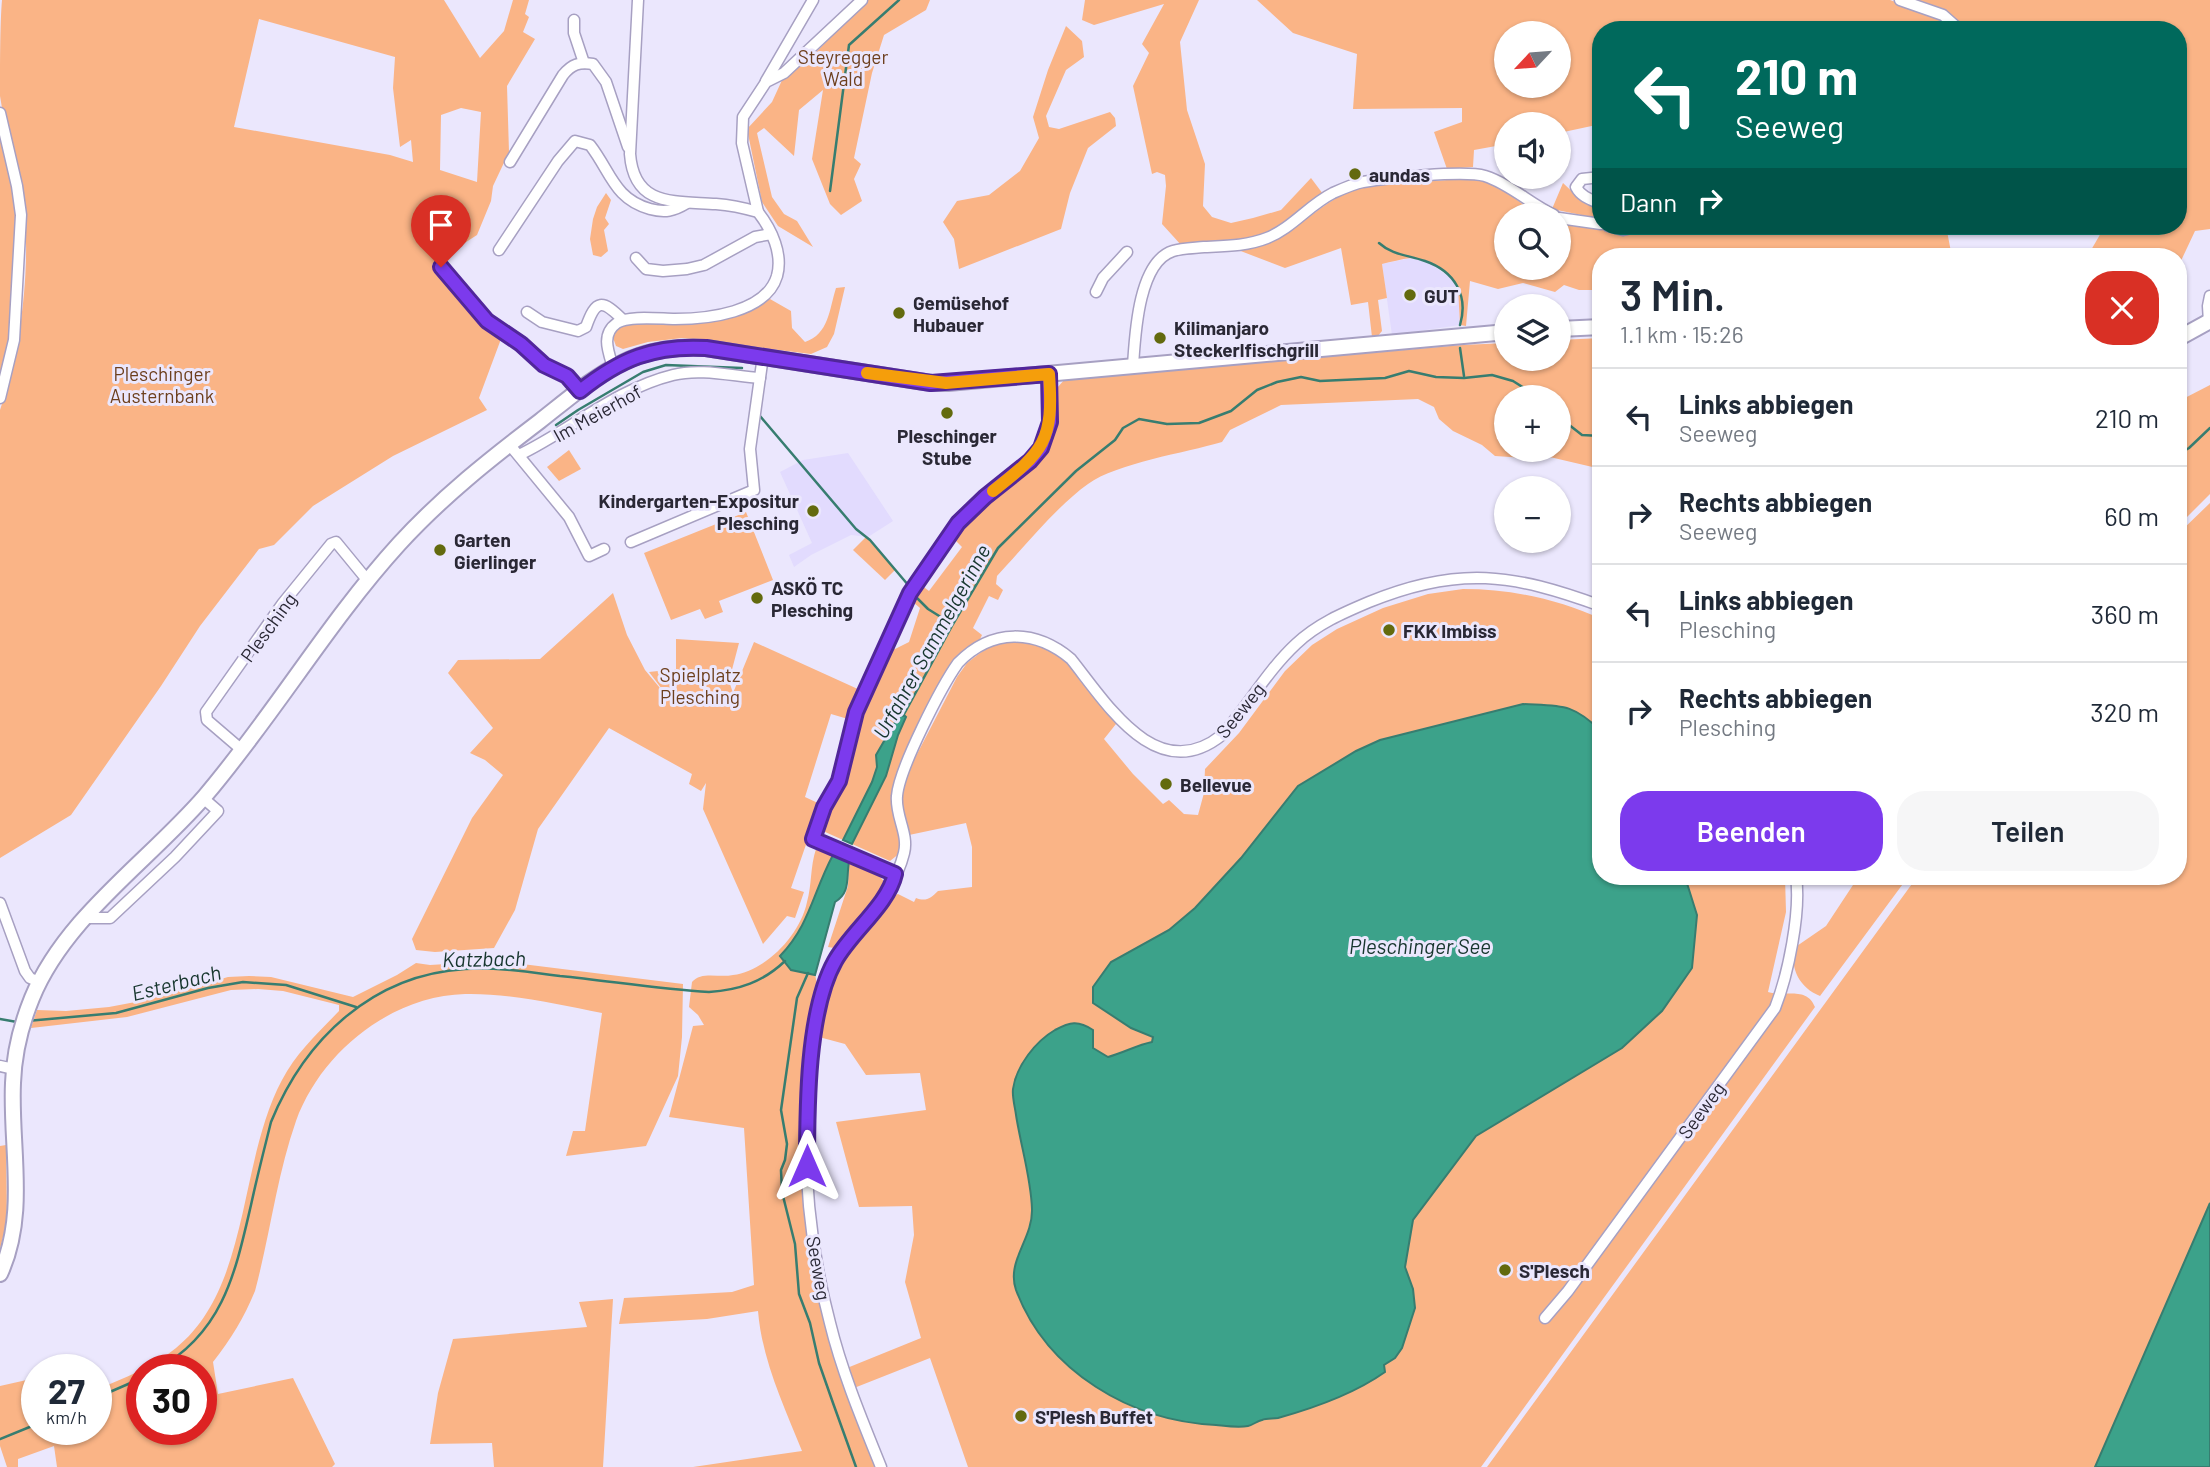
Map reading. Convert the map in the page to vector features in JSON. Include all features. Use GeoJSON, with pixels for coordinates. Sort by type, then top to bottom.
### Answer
{"type":"FeatureCollection","features":[{"type":"Feature","properties":{"kind":"main road"},"geometry":{"type":"LineString","coordinates":[[2187,334],[2209,322]]}},
{"type":"Feature","properties":{"kind":"main road"},"geometry":{"type":"LineString","coordinates":[[1571,328],[1592,327]]}},
{"type":"Feature","properties":{"kind":"main road"},"geometry":{"type":"LineString","coordinates":[[0,1274],[10,1248],[16,1209],[7,1068],[39,982],[63,943],[84,918],[161,843],[227,770],[368,581],[439,502],[467,477],[514,450],[580,391],[613,367],[646,352],[665,348],[706,348],[931,383],[1494,333]]}},
{"type":"Feature","properties":{"kind":"street"},"geometry":{"type":"LineString","coordinates":[[638,0],[631,173],[652,197],[687,203],[734,205],[758,212]]}},
{"type":"Feature","properties":{"kind":"street"},"geometry":{"type":"LineString","coordinates":[[613,367],[607,346],[608,333],[622,320],[697,318],[754,305],[770,290],[779,269],[778,254],[771,234],[758,212],[744,156],[741,131],[743,117],[813,0]]}},
{"type":"Feature","properties":{"kind":"street"},"geometry":{"type":"LineString","coordinates":[[766,82],[784,73],[862,0]]}},
{"type":"Feature","properties":{"kind":"street"},"geometry":{"type":"LineString","coordinates":[[1900,0],[1943,15],[1950,21]]}},
{"type":"Feature","properties":{"kind":"street"},"geometry":{"type":"LineString","coordinates":[[574,20],[574,33],[584,63]]}},
{"type":"Feature","properties":{"kind":"street"},"geometry":{"type":"LineString","coordinates":[[510,162],[563,75],[570,67],[580,62],[593,64],[606,82],[630,155]]}},
{"type":"Feature","properties":{"kind":"street"},"geometry":{"type":"LineString","coordinates":[[0,113],[21,215],[14,340],[0,397]]}},
{"type":"Feature","properties":{"kind":"street"},"geometry":{"type":"LineString","coordinates":[[499,250],[558,161],[575,141],[590,145],[623,196],[638,205],[659,211],[673,211],[687,203]]}},
{"type":"Feature","properties":{"kind":"street"},"geometry":{"type":"LineString","coordinates":[[1133,366],[1140,305],[1149,276],[1157,261],[1172,251],[1224,247],[1265,239],[1285,229],[1331,194],[1364,182],[1446,175],[1482,176],[1508,187],[1534,203]]}},
{"type":"Feature","properties":{"kind":"street"},"geometry":{"type":"LineString","coordinates":[[1592,178],[1582,179],[1576,187],[1592,200]]}},
{"type":"Feature","properties":{"kind":"street"},"geometry":{"type":"LineString","coordinates":[[1571,220],[1592,223]]}},
{"type":"Feature","properties":{"kind":"street"},"geometry":{"type":"LineString","coordinates":[[636,258],[646,269],[687,269],[704,265],[755,237],[771,234]]}},
{"type":"Feature","properties":{"kind":"street"},"geometry":{"type":"LineString","coordinates":[[1096,292],[1103,278],[1127,252]]}},
{"type":"Feature","properties":{"kind":"street"},"geometry":{"type":"LineString","coordinates":[[441,267],[487,321],[521,344],[544,365],[567,376],[580,391]]}},
{"type":"Feature","properties":{"kind":"street"},"geometry":{"type":"LineString","coordinates":[[2209,322],[2210,296]]}},
{"type":"Feature","properties":{"kind":"street"},"geometry":{"type":"LineString","coordinates":[[527,312],[542,322],[578,331],[586,327],[593,309],[599,305],[607,306],[622,320]]}},
{"type":"Feature","properties":{"kind":"street"},"geometry":{"type":"LineString","coordinates":[[631,542],[754,490],[750,449],[763,356]]}},
{"type":"Feature","properties":{"kind":"street","name":"Im Meierhof"},"geometry":{"type":"LineString","coordinates":[[514,450],[631,391],[675,375],[701,373],[760,378]]}},
{"type":"Feature","properties":{"kind":"street"},"geometry":{"type":"LineString","coordinates":[[895,874],[813,839],[824,807],[839,781],[856,712],[910,593],[958,523],[1030,461],[1041,448],[1050,422],[1049,374]]}},
{"type":"Feature","properties":{"kind":"street"},"geometry":{"type":"LineString","coordinates":[[514,450],[569,517],[589,556],[604,549]]}},
{"type":"Feature","properties":{"kind":"street","name":"Plesching"},"geometry":{"type":"LineString","coordinates":[[242,750],[207,720],[206,712],[284,603],[331,544],[336,542],[368,581]]}},
{"type":"Feature","properties":{"kind":"street","name":"Seeweg"},"geometry":{"type":"LineString","coordinates":[[881,1467],[841,1361],[820,1282],[811,1224],[807,1121],[812,1056],[819,1008],[827,978],[853,933],[890,889],[905,845],[896,803],[901,773],[952,672],[968,653],[989,642],[1023,636],[1039,639],[1071,659],[1133,733],[1166,749],[1195,750],[1214,742],[1222,735],[1272,670],[1307,634],[1332,619],[1400,590],[1444,580],[1488,578],[1537,585],[1592,603]]}},
{"type":"Feature","properties":{"kind":"street","name":"Seeweg"},"geometry":{"type":"LineString","coordinates":[[1545,1318],[1775,1008],[1794,928],[1796,885]]}},
{"type":"Feature","properties":{"kind":"street"},"geometry":{"type":"LineString","coordinates":[[0,903],[25,971],[30,978],[39,982]]}},
{"type":"Feature","properties":{"kind":"shaded area"},"geometry":{"type":"Polygon","coordinates":[[[1411,258],[1428,262],[1456,282],[1460,325],[1392,335],[1382,264],[1411,258]]]}},
{"type":"Feature","properties":{"kind":"shaded area"},"geometry":{"type":"Polygon","coordinates":[[[848,453],[893,521],[868,537],[851,535],[811,555],[794,567],[789,555],[812,543],[780,472],[803,460],[848,453]]]}},
{"type":"Feature","properties":{"kind":"green space","name":"Pleschinger Austernbank"},"geometry":{"type":"Polygon","coordinates":[[[2,0],[444,0],[480,58],[504,31],[513,0],[529,0],[525,14],[529,17],[523,32],[535,39],[507,86],[509,152],[493,186],[491,201],[477,235],[432,264],[501,339],[479,398],[487,410],[393,456],[313,506],[274,545],[259,549],[200,626],[71,815],[0,858],[0,410],[15,356],[26,268],[21,184],[0,96],[2,0]],[[259,19],[234,127],[390,155],[413,162],[411,140],[400,147],[393,88],[395,57],[259,19]],[[461,108],[441,115],[440,170],[477,182],[481,112],[461,108]]]}},
{"type":"Feature","properties":{"kind":"green space","name":"Steyregger Wald"},"geometry":{"type":"Polygon","coordinates":[[[868,0],[930,0],[926,10],[884,35],[872,73],[854,158],[861,164],[854,179],[862,201],[841,215],[830,204],[812,159],[823,90],[799,110],[794,156],[764,128],[757,133],[772,197],[784,214],[797,221],[813,247],[778,226],[762,202],[747,129],[772,102],[783,78],[806,62],[868,0]]]}},
{"type":"Feature","properties":{"kind":"green space"},"geometry":{"type":"Polygon","coordinates":[[[1085,0],[1199,0],[1180,42],[1187,110],[1205,164],[1203,206],[1212,217],[1231,223],[1281,210],[1311,178],[1323,194],[1291,220],[1268,234],[1232,242],[1182,246],[1162,224],[1165,175],[1157,172],[1152,174],[1133,86],[1149,53],[1142,44],[1164,4],[1094,25],[1082,20],[1085,0]]]}},
{"type":"Feature","properties":{"kind":"green space"},"geometry":{"type":"Polygon","coordinates":[[[1257,0],[1890,0],[1904,5],[1904,0],[2210,0],[2210,229],[2195,231],[2187,248],[2092,248],[2100,235],[2187,235],[2187,21],[1592,21],[1592,126],[1571,130],[1571,112],[1494,112],[1494,146],[1474,150],[1473,167],[1447,169],[1434,132],[1462,122],[1462,108],[1353,109],[1357,54],[1293,33],[1257,0]]]}},
{"type":"Feature","properties":{"kind":"green space"},"geometry":{"type":"Polygon","coordinates":[[[1066,26],[1082,41],[1084,57],[1066,70],[1046,116],[1049,127],[1059,129],[1110,112],[1115,118],[1116,126],[1088,148],[1070,193],[1061,229],[959,269],[954,239],[943,222],[957,201],[989,195],[1020,171],[1039,138],[1033,117],[1066,26]]]}},
{"type":"Feature","properties":{"kind":"green space"},"geometry":{"type":"Polygon","coordinates":[[[0,128],[12,176],[18,218],[10,334],[0,385],[0,128]]]}},
{"type":"Feature","properties":{"kind":"green space"},"geometry":{"type":"Polygon","coordinates":[[[1472,178],[1494,186],[1494,189],[1500,189],[1522,203],[1494,203],[1494,280],[1571,280],[1571,226],[1592,226],[1592,235],[1948,235],[1950,248],[1592,248],[1592,290],[1579,290],[1564,285],[1555,292],[1523,283],[1498,289],[1470,281],[1466,326],[1460,325],[1458,287],[1454,281],[1431,263],[1418,258],[1407,258],[1382,264],[1387,298],[1378,300],[1382,331],[1377,337],[1372,337],[1368,302],[1351,305],[1341,248],[1285,268],[1238,250],[1273,240],[1342,195],[1359,187],[1472,178]]]}},
{"type":"Feature","properties":{"kind":"green space"},"geometry":{"type":"Polygon","coordinates":[[[1560,189],[1569,189],[1580,199],[1592,204],[1592,217],[1571,213],[1571,203],[1555,203],[1560,189]]]}},
{"type":"Feature","properties":{"kind":"green space"},"geometry":{"type":"Polygon","coordinates":[[[606,193],[611,200],[605,218],[609,224],[604,230],[608,251],[601,257],[593,255],[590,239],[597,207],[606,193]]]}},
{"type":"Feature","properties":{"kind":"green space"},"geometry":{"type":"Polygon","coordinates":[[[845,287],[834,334],[827,347],[811,354],[682,338],[648,342],[623,349],[616,346],[612,335],[618,327],[633,323],[684,324],[750,311],[770,299],[791,311],[792,328],[805,342],[824,327],[836,288],[845,287]]]}},
{"type":"Feature","properties":{"kind":"green space"},"geometry":{"type":"Polygon","coordinates":[[[1592,338],[1592,467],[1571,462],[1571,385],[1494,385],[1494,455],[1482,445],[1453,431],[1439,419],[1434,407],[1418,399],[1281,405],[1230,430],[1222,442],[1133,464],[1101,477],[1076,493],[1052,515],[997,576],[996,584],[1003,590],[998,600],[989,596],[973,628],[982,635],[979,641],[964,650],[951,665],[902,763],[900,853],[890,861],[852,844],[886,776],[876,755],[871,787],[843,840],[823,831],[828,812],[853,758],[861,713],[891,646],[895,649],[909,642],[920,608],[913,602],[921,585],[929,591],[962,547],[954,539],[974,513],[1043,455],[1055,431],[1057,388],[1065,379],[1494,344],[1494,371],[1571,371],[1571,339],[1592,338]]]}},
{"type":"Feature","properties":{"kind":"green space"},"geometry":{"type":"Polygon","coordinates":[[[2210,385],[2210,494],[2187,517],[2187,397],[2210,385]]]}},
{"type":"Feature","properties":{"kind":"green space"},"geometry":{"type":"Polygon","coordinates":[[[569,450],[581,469],[559,481],[547,467],[569,450]]]}},
{"type":"Feature","properties":{"kind":"green space"},"geometry":{"type":"Polygon","coordinates":[[[2210,503],[2210,1203],[2095,1467],[1487,1467],[1911,885],[2187,885],[2187,525],[2210,503]]]}},
{"type":"Feature","properties":{"kind":"green space"},"geometry":{"type":"Polygon","coordinates":[[[746,512],[773,580],[719,601],[723,612],[705,619],[700,609],[671,620],[644,553],[746,512]]]}},
{"type":"Feature","properties":{"kind":"green space"},"geometry":{"type":"Polygon","coordinates":[[[866,537],[895,570],[885,580],[853,550],[866,537]]]}},
{"type":"Feature","properties":{"kind":"green space"},"geometry":{"type":"Polygon","coordinates":[[[1463,589],[1499,591],[1534,596],[1592,615],[1592,885],[1785,885],[1786,912],[1768,992],[1801,994],[1807,996],[1815,1007],[1481,1467],[968,1467],[930,1358],[854,1388],[847,1368],[921,1338],[905,1282],[914,1235],[912,1206],[859,1207],[836,1122],[926,1110],[920,1073],[866,1075],[845,1044],[819,1037],[829,995],[844,960],[865,929],[893,896],[898,894],[914,902],[916,898],[928,899],[938,891],[972,887],[972,847],[966,823],[909,835],[903,814],[902,783],[957,677],[967,663],[995,644],[1025,640],[1044,645],[1063,657],[1116,718],[1116,724],[1104,739],[1133,774],[1163,804],[1169,800],[1184,814],[1198,815],[1204,793],[1205,769],[1239,733],[1285,671],[1312,645],[1337,629],[1383,608],[1428,594],[1463,589]]]}},
{"type":"Feature","properties":{"kind":"green space","name":"Spielplatz Plesching"},"geometry":{"type":"Polygon","coordinates":[[[613,593],[627,635],[645,670],[674,705],[649,672],[676,669],[676,639],[739,643],[729,681],[733,693],[754,642],[860,690],[848,719],[831,714],[805,797],[820,804],[791,888],[804,892],[795,918],[787,916],[763,944],[703,809],[706,783],[701,791],[689,784],[692,774],[609,728],[538,829],[515,910],[494,948],[435,952],[416,950],[412,939],[472,818],[503,775],[485,760],[470,753],[493,728],[448,673],[458,660],[540,659],[613,593]]]}},
{"type":"Feature","properties":{"kind":"green space"},"geometry":{"type":"Polygon","coordinates":[[[816,849],[833,855],[805,920],[780,956],[791,970],[815,975],[818,987],[808,1051],[811,1251],[876,1467],[693,1467],[802,1451],[769,1365],[758,1311],[707,1319],[619,1324],[624,1298],[732,1292],[754,1285],[744,1128],[669,1117],[693,1026],[704,1025],[689,1007],[692,982],[700,977],[746,972],[780,949],[797,927],[803,914],[809,896],[816,849]]]}},
{"type":"Feature","properties":{"kind":"green space"},"geometry":{"type":"Polygon","coordinates":[[[849,862],[877,873],[886,884],[834,948],[828,947],[848,886],[849,862]]]}},
{"type":"Feature","properties":{"kind":"green space"},"geometry":{"type":"Polygon","coordinates":[[[1853,885],[1902,885],[1820,996],[1802,983],[1795,970],[1793,956],[1794,948],[1826,926],[1853,885]]]}},
{"type":"Feature","properties":{"kind":"green space"},"geometry":{"type":"Polygon","coordinates":[[[505,962],[683,984],[678,1076],[646,1146],[566,1156],[573,1131],[585,1131],[602,1013],[516,997],[482,994],[438,997],[411,1005],[362,1032],[341,1051],[307,1096],[296,1121],[284,1162],[255,1291],[226,1345],[217,1357],[217,1354],[168,1354],[200,1322],[218,1292],[241,1222],[257,1148],[282,1080],[315,1035],[339,1011],[339,1005],[283,991],[231,990],[127,1017],[31,1028],[37,1010],[66,1011],[109,1007],[146,1000],[228,977],[249,976],[271,977],[353,997],[416,963],[430,965],[505,962]]]}},
{"type":"Feature","properties":{"kind":"green space"},"geometry":{"type":"Polygon","coordinates":[[[6,1145],[7,1221],[0,1249],[0,1146],[6,1145]]]}},
{"type":"Feature","properties":{"kind":"green space"},"geometry":{"type":"Polygon","coordinates":[[[613,1299],[603,1467],[494,1467],[492,1443],[430,1444],[438,1393],[453,1339],[587,1327],[579,1302],[613,1299]]]}},
{"type":"Feature","properties":{"kind":"green space"},"geometry":{"type":"Polygon","coordinates":[[[126,1377],[126,1445],[217,1445],[217,1388],[218,1394],[293,1378],[335,1464],[332,1467],[57,1467],[54,1446],[18,1459],[18,1467],[7,1467],[0,1446],[0,1386],[21,1381],[21,1445],[112,1445],[112,1383],[126,1377]]]}},
{"type":"Feature","properties":{"kind":"water","name":"Pleschinger See"},"geometry":{"type":"Polygon","coordinates":[[[1523,704],[1566,708],[1582,715],[1592,723],[1592,885],[1688,885],[1697,915],[1692,968],[1662,1011],[1622,1048],[1476,1136],[1413,1220],[1405,1267],[1413,1289],[1415,1308],[1402,1348],[1395,1358],[1384,1365],[1385,1372],[1347,1394],[1320,1405],[1240,1427],[1184,1421],[1153,1414],[1096,1387],[1070,1368],[1048,1345],[1030,1319],[1016,1290],[1014,1269],[1029,1230],[1032,1209],[1013,1095],[1015,1080],[1034,1047],[1060,1027],[1070,1024],[1078,1023],[1093,1030],[1093,1048],[1108,1057],[1152,1042],[1153,1037],[1131,1028],[1093,1003],[1093,987],[1111,962],[1169,930],[1195,908],[1241,858],[1298,786],[1356,751],[1380,740],[1523,704]]]}},
{"type":"Feature","properties":{"kind":"water"},"geometry":{"type":"Polygon","coordinates":[[[901,712],[906,717],[886,776],[852,844],[843,840],[872,782],[877,767],[876,755],[901,712]]]}},
{"type":"Feature","properties":{"kind":"water"},"geometry":{"type":"Polygon","coordinates":[[[833,855],[849,862],[847,884],[844,894],[835,902],[815,975],[791,970],[780,956],[805,920],[833,855]]]}},
{"type":"Feature","properties":{"kind":"water"},"geometry":{"type":"Polygon","coordinates":[[[2210,1203],[2210,1467],[2095,1467],[2210,1203]]]}},
{"type":"Feature","properties":{"kind":"waterway"},"geometry":{"type":"LineString","coordinates":[[830,191],[849,45],[899,0]]}},
{"type":"Feature","properties":{"kind":"waterway"},"geometry":{"type":"LineString","coordinates":[[1379,243],[1395,252],[1435,265],[1451,278],[1461,294],[1460,325]]}},
{"type":"Feature","properties":{"kind":"waterway"},"geometry":{"type":"LineString","coordinates":[[505,328],[516,332],[525,342]]}},
{"type":"Feature","properties":{"kind":"waterway"},"geometry":{"type":"LineString","coordinates":[[1460,348],[1464,376]]}},
{"type":"Feature","properties":{"kind":"waterway"},"geometry":{"type":"LineString","coordinates":[[556,425],[643,372],[666,365],[742,368]]}},
{"type":"Feature","properties":{"kind":"waterway","name":"Urfahrer Sammelgerinne"},"geometry":{"type":"LineString","coordinates":[[903,716],[998,548],[1076,471],[1115,440],[1123,428],[1139,419],[1167,424],[1199,423],[1231,411],[1257,390],[1301,377],[1320,381],[1385,378],[1409,371],[1436,377],[1492,375],[1519,385]]}},
{"type":"Feature","properties":{"kind":"waterway"},"geometry":{"type":"LineString","coordinates":[[760,416],[856,529],[870,540],[909,586]]}},
{"type":"Feature","properties":{"kind":"waterway","name":"Urfahrer Sammelgerinne"},"geometry":{"type":"LineString","coordinates":[[1571,426],[1582,435],[1592,436]]}},
{"type":"Feature","properties":{"kind":"waterway","name":"Urfahrer Sammelgerinne"},"geometry":{"type":"LineString","coordinates":[[2187,449],[2210,428]]}},
{"type":"Feature","properties":{"kind":"waterway"},"geometry":{"type":"LineString","coordinates":[[916,597],[928,609],[952,624]]}},
{"type":"Feature","properties":{"kind":"waterway","name":"Katzbach"},"geometry":{"type":"LineString","coordinates":[[180,1354],[211,1320],[232,1278],[271,1122],[285,1092],[323,1039],[346,1017],[372,998],[400,984],[431,974],[465,969],[513,970],[709,992],[750,984],[785,961]]}},
{"type":"Feature","properties":{"kind":"waterway","name":"Urfahrer Sammelgerinne"},"geometry":{"type":"LineString","coordinates":[[808,973],[797,998],[781,1110],[787,1144],[781,1170],[782,1192],[795,1244],[799,1294],[810,1323],[819,1363],[856,1467]]}},
{"type":"Feature","properties":{"kind":"waterway","name":"Esterbach"},"geometry":{"type":"LineString","coordinates":[[27,1021],[116,1013],[208,988],[243,982],[286,985],[356,1007]]}},
{"type":"Feature","properties":{"kind":"waterway","name":"Esterbach"},"geometry":{"type":"LineString","coordinates":[[0,1019],[17,1022]]}},
{"type":"Feature","properties":{"kind":"waterway","name":"Katzbach"},"geometry":{"type":"LineString","coordinates":[[112,1391],[126,1385]]}},
{"type":"Feature","properties":{"kind":"waterway","name":"Katzbach"},"geometry":{"type":"LineString","coordinates":[[0,1439],[21,1430]]}},
{"type":"Feature","properties":{"kind":"slow traffic"},"geometry":{"type":"LineString","coordinates":[[867,373],[931,383],[1049,374],[1051,405],[1047,436],[1030,461],[993,491]]}},
{"type":"Feature","properties":{"kind":"place","name":"aundas"},"geometry":{"type":"Point","coordinates":[1355,174]}},
{"type":"Feature","properties":{"kind":"place","name":"GUT"},"geometry":{"type":"Point","coordinates":[1410,295]}},
{"type":"Feature","properties":{"kind":"place","name":"Gemüsehof Hubauer"},"geometry":{"type":"Point","coordinates":[899,313]}},
{"type":"Feature","properties":{"kind":"place","name":"Kilimanjaro Steckerlfischgrill"},"geometry":{"type":"Point","coordinates":[1160,338]}},
{"type":"Feature","properties":{"kind":"place","name":"Pleschinger Stube"},"geometry":{"type":"Point","coordinates":[947,413]}},
{"type":"Feature","properties":{"kind":"place","name":"Kindergarten-Expositur Plesching"},"geometry":{"type":"Point","coordinates":[813,511]}},
{"type":"Feature","properties":{"kind":"place","name":"Garten Gierlinger"},"geometry":{"type":"Point","coordinates":[440,550]}},
{"type":"Feature","properties":{"kind":"place","name":"ASKÖ TC Plesching"},"geometry":{"type":"Point","coordinates":[757,598]}},
{"type":"Feature","properties":{"kind":"place","name":"FKK Imbiss"},"geometry":{"type":"Point","coordinates":[1389,630]}},
{"type":"Feature","properties":{"kind":"place","name":"Bellevue"},"geometry":{"type":"Point","coordinates":[1166,784]}},
{"type":"Feature","properties":{"kind":"place","name":"S'Plesch"},"geometry":{"type":"Point","coordinates":[1505,1270]}},
{"type":"Feature","properties":{"kind":"place","name":"S'Plesh Buffet"},"geometry":{"type":"Point","coordinates":[1021,1416]}},
{"type":"Feature","properties":{"kind":"route"},"geometry":{"type":"LineString","coordinates":[[441,267],[487,321],[521,344],[544,365],[567,376],[580,391],[628,359],[646,352],[683,346],[931,383],[1049,374],[1050,422],[1041,448],[1030,461],[958,523],[910,593],[856,712],[839,781],[824,807],[813,839],[895,874],[890,889],[843,947],[827,978],[819,1008],[809,1081],[807,1166]]}}]}
